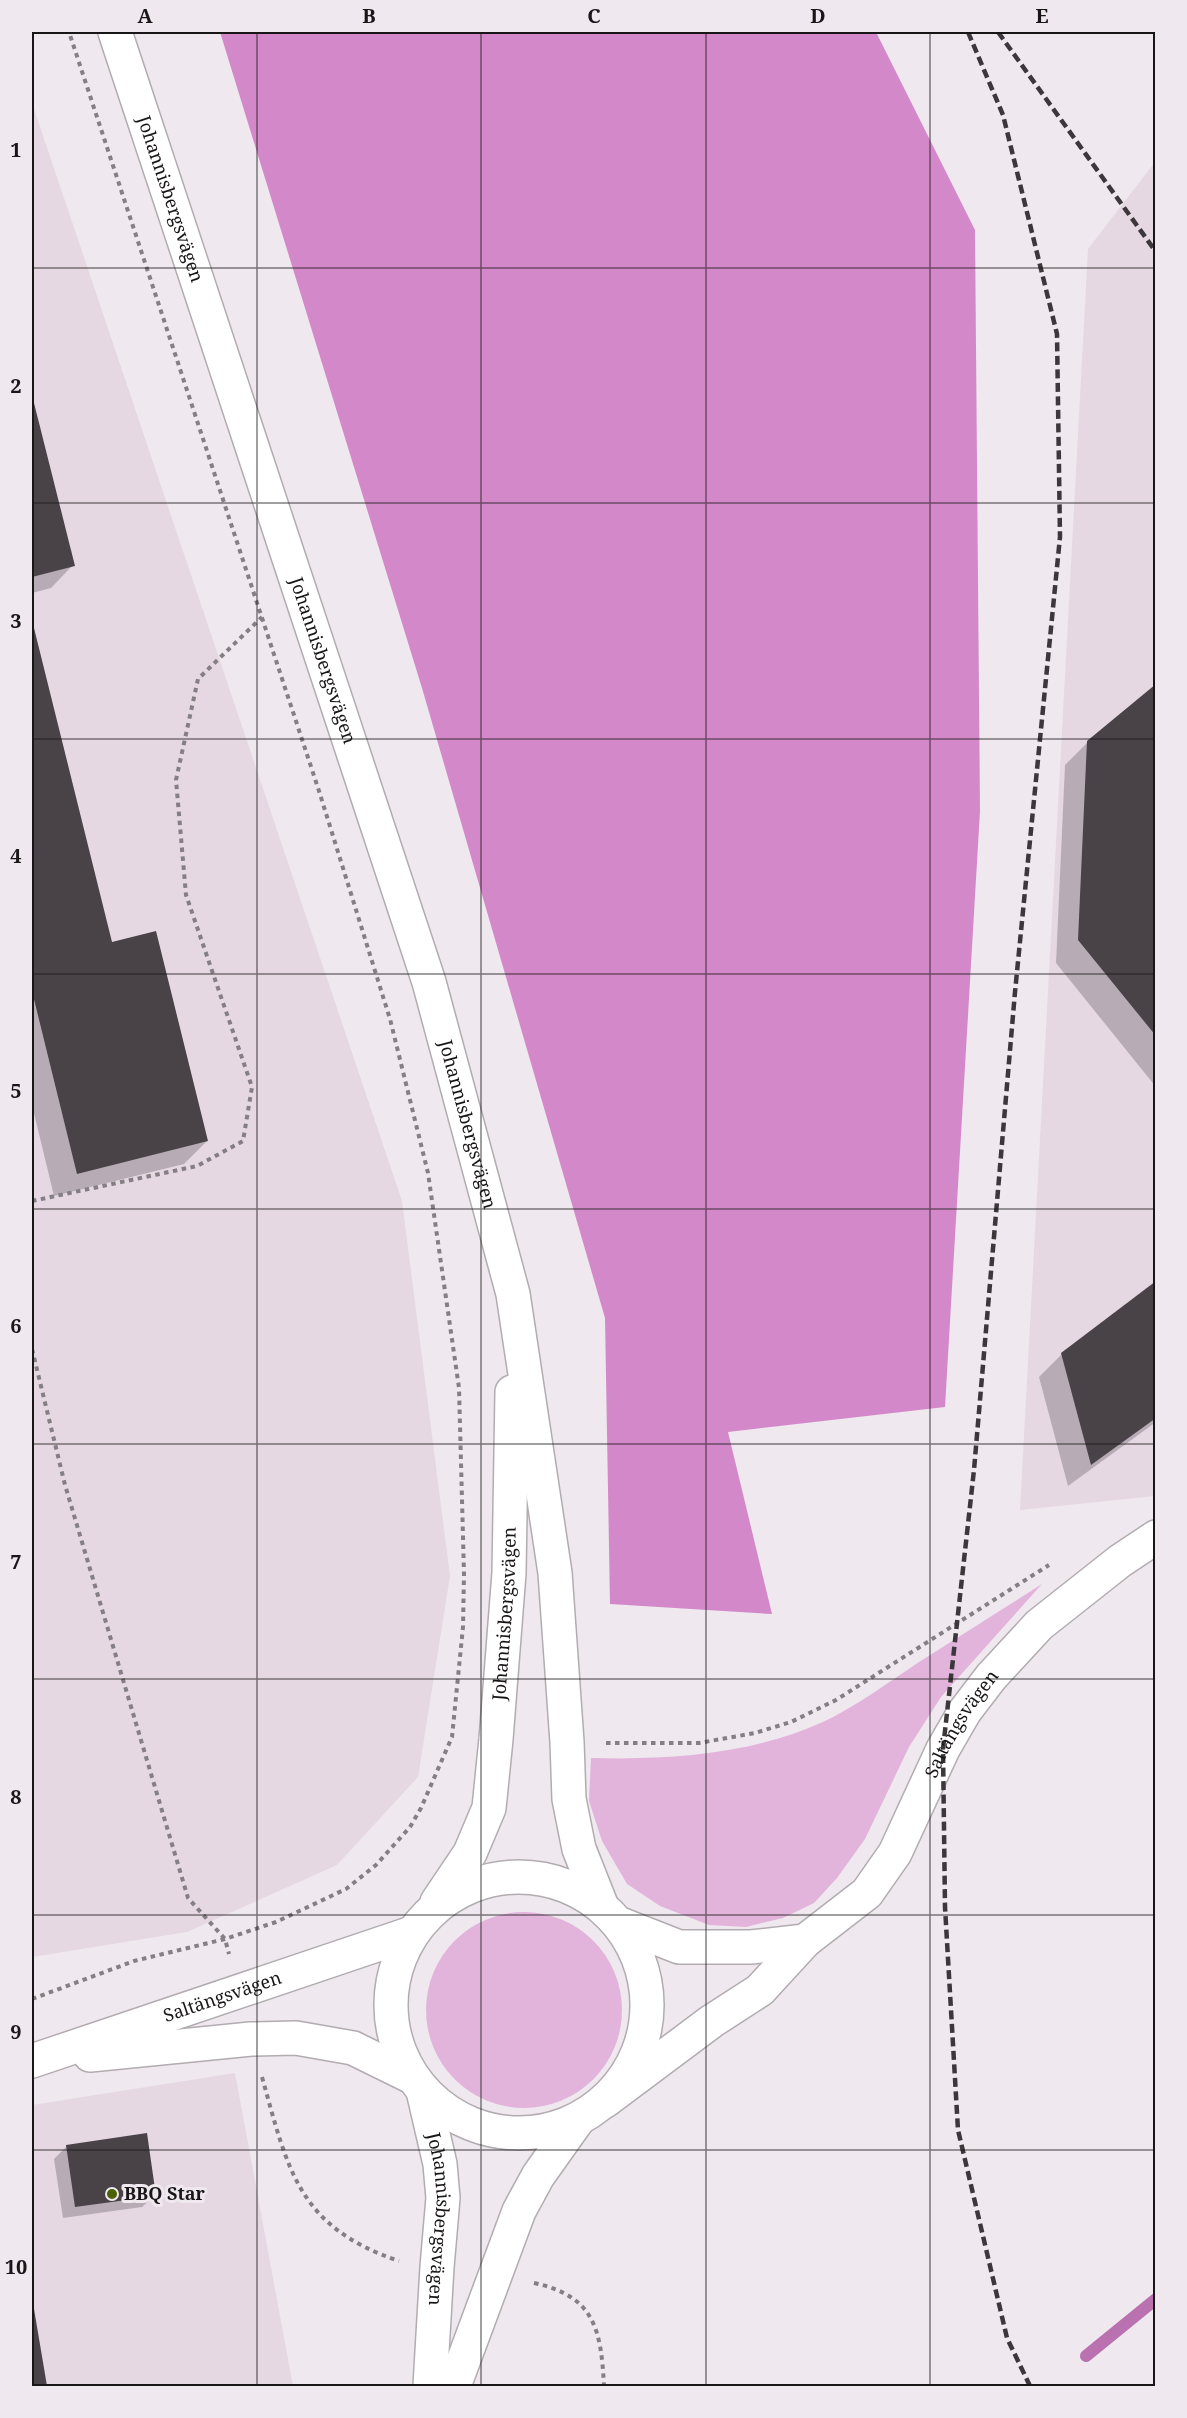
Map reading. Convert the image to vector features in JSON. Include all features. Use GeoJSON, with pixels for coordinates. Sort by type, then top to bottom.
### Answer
{"type":"FeatureCollection","features":[{"type":"Feature","properties":{"kind":"main road","name":"Johannisbergsvägen"},"geometry":{"type":"LineString","coordinates":[[115,32],[429,982],[513,1294],[555,1574],[569,1799],[579,1849],[610,1915]]}},
{"type":"Feature","properties":{"kind":"main road","name":"Johannisbergsvägen"},"geometry":{"type":"LineString","coordinates":[[430,2386],[436,2267],[443,2198],[440,2164],[418,2084],[396,2042],[391,2013],[391,1995],[394,1977],[420,1924],[470,1853],[489,1808],[509,1573],[513,1294]]}},
{"type":"Feature","properties":{"kind":"main road","name":"Saltängsvägen"},"geometry":{"type":"LineString","coordinates":[[605,2101],[712,2021],[760,1990],[805,1941],[867,1893],[895,1853],[943,1749],[965,1711],[991,1677],[1039,1625],[1120,1561],[1155,1537]]}},
{"type":"Feature","properties":{"kind":"main road"},"geometry":{"type":"LineString","coordinates":[[420,1924],[458,1891],[483,1881],[531,1876],[574,1889],[610,1915],[679,1947],[751,1947],[805,1941]]}},
{"type":"Feature","properties":{"kind":"main road"},"geometry":{"type":"LineString","coordinates":[[454,2386],[519,2211],[538,2176],[577,2121],[605,2101],[628,2074],[646,2032],[648,2013],[644,1972],[633,1945],[610,1915]]}},
{"type":"Feature","properties":{"kind":"main road","name":"Saltängsvägen"},"geometry":{"type":"LineString","coordinates":[[32,2061],[420,1924]]}},
{"type":"Feature","properties":{"kind":"main road","name":"Saltängsvägen"},"geometry":{"type":"LineString","coordinates":[[32,2061],[252,2039],[296,2038],[353,2048],[418,2084]]}},
{"type":"Feature","properties":{"kind":"main road"},"geometry":{"type":"LineString","coordinates":[[418,2084],[453,2116],[489,2130],[515,2134],[536,2133],[577,2121]]}},
{"type":"Feature","properties":{"kind":"path"},"geometry":{"type":"LineString","coordinates":[[32,1999],[134,1961],[225,1938],[276,1922],[346,1889],[376,1865],[410,1827],[433,1783],[452,1737],[463,1627],[464,1574],[459,1388],[428,1173],[390,1019],[262,617],[69,32]]}},
{"type":"Feature","properties":{"kind":"path"},"geometry":{"type":"LineString","coordinates":[[32,1202],[197,1166],[243,1141],[252,1086],[186,895],[176,780],[198,679],[262,617]]}},
{"type":"Feature","properties":{"kind":"path"},"geometry":{"type":"LineString","coordinates":[[32,1349],[65,1485],[188,1898],[225,1938]]}},
{"type":"Feature","properties":{"kind":"path"},"geometry":{"type":"LineString","coordinates":[[596,1743],[699,1743],[755,1734],[791,1722],[836,1700],[1056,1562]]}},
{"type":"Feature","properties":{"kind":"shaded area"},"geometry":{"type":"Polygon","coordinates":[[[220,32],[876,32],[975,230],[980,811],[945,1407],[728,1432],[772,1614],[610,1604],[605,1318],[422,688],[220,32]]]}},
{"type":"Feature","properties":{"kind":"shaded area"},"geometry":{"type":"Polygon","coordinates":[[[32,103],[402,1201],[450,1576],[418,1777],[337,1865],[187,1932],[32,1957],[32,103]]]}},
{"type":"Feature","properties":{"kind":"shaded area"},"geometry":{"type":"Polygon","coordinates":[[[1155,162],[1155,1496],[1020,1510],[1088,249],[1155,162]]]}},
{"type":"Feature","properties":{"kind":"shaded area"},"geometry":{"type":"Polygon","coordinates":[[[1042,1584],[941,1697],[909,1747],[865,1839],[837,1878],[814,1903],[783,1918],[746,1927],[709,1925],[660,1906],[627,1884],[602,1841],[589,1801],[591,1758],[650,1758],[709,1753],[767,1742],[795,1733],[823,1722],[872,1694],[1042,1584]]]}},
{"type":"Feature","properties":{"kind":"shaded area"},"geometry":{"type":"Polygon","coordinates":[[[514,1912],[534,1912],[562,1919],[579,1928],[594,1940],[606,1955],[615,1972],[622,2000],[622,2020],[615,2048],[606,2065],[594,2080],[579,2092],[562,2101],[534,2108],[514,2108],[486,2101],[469,2092],[454,2080],[442,2065],[433,2048],[426,2020],[426,2000],[433,1972],[442,1955],[454,1940],[469,1928],[486,1919],[514,1912]]]}},
{"type":"Feature","properties":{"kind":"shaded area"},"geometry":{"type":"Polygon","coordinates":[[[235,2073],[293,2386],[32,2386],[32,2105],[235,2073]]]}},
{"type":"Feature","properties":{"kind":"building"},"geometry":{"type":"Polygon","coordinates":[[[32,395],[75,566],[32,577],[32,395]]]}},
{"type":"Feature","properties":{"kind":"building"},"geometry":{"type":"Polygon","coordinates":[[[32,620],[112,942],[156,931],[208,1141],[77,1174],[32,991],[32,620]]]}},
{"type":"Feature","properties":{"kind":"building"},"geometry":{"type":"Polygon","coordinates":[[[1156,684],[1156,1036],[1078,940],[1087,741],[1156,684]]]}},
{"type":"Feature","properties":{"kind":"building"},"geometry":{"type":"Polygon","coordinates":[[[1156,1281],[1156,1418],[1091,1465],[1061,1353],[1156,1281]]]}},
{"type":"Feature","properties":{"kind":"building"},"geometry":{"type":"Polygon","coordinates":[[[147,2133],[156,2196],[75,2207],[66,2145],[147,2133]]]}},
{"type":"Feature","properties":{"kind":"building"},"geometry":{"type":"Polygon","coordinates":[[[33,2303],[47,2386],[32,2386],[33,2303]]]}},
{"type":"Feature","properties":{"kind":"waterway"},"geometry":{"type":"LineString","coordinates":[[1086,2356],[1156,2299]]}},
{"type":"Feature","properties":{"kind":"railway"},"geometry":{"type":"LineString","coordinates":[[968,32],[1003,115],[1057,334],[1060,537],[1015,992],[974,1470],[943,1749],[945,1907],[958,2130],[1007,2338],[1030,2386]]}},
{"type":"Feature","properties":{"kind":"railway"},"geometry":{"type":"LineString","coordinates":[[998,32],[1156,252]]}},
{"type":"Feature","properties":{"kind":"place","name":"BBQ Star"},"geometry":{"type":"Point","coordinates":[112,2194]}}]}
